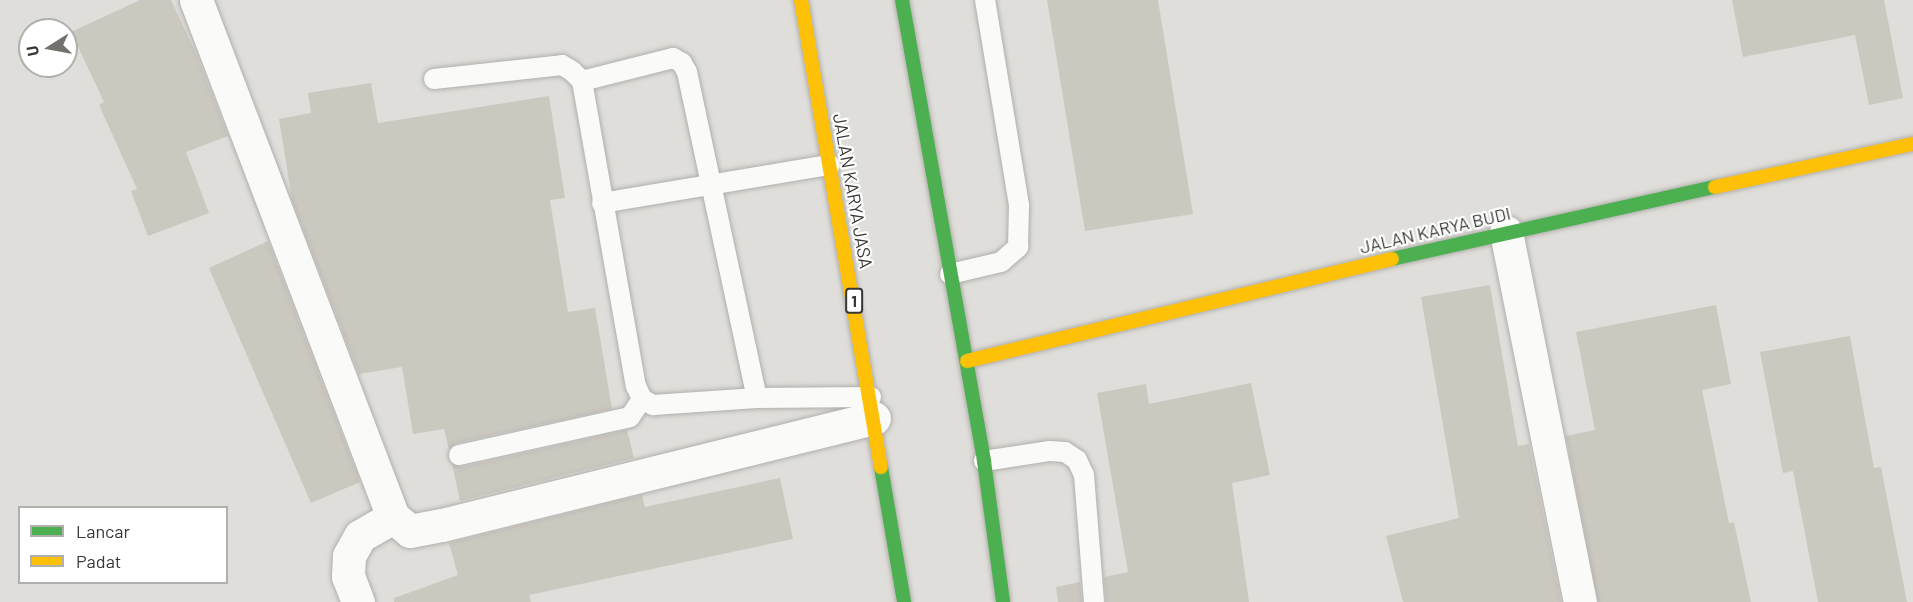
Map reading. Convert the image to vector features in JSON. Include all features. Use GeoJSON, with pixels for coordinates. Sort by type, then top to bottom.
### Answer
{"type":"FeatureCollection","features":[{"type":"Feature","properties":{"kind":"main road","name":"JALAN KARYA JASA"},"geometry":{"type":"LineString","coordinates":[[801,0],[873,408],[904,602]]}},
{"type":"Feature","properties":{"kind":"main road"},"geometry":{"type":"LineString","coordinates":[[902,0],[984,461],[1003,602]]}},
{"type":"Feature","properties":{"kind":"main road","name":"JALAN KARYA BUDI"},"geometry":{"type":"LineString","coordinates":[[967,361],[1506,232],[1913,144]]}},
{"type":"Feature","properties":{"kind":"street"},"geometry":{"type":"LineString","coordinates":[[196,0],[393,517],[410,531],[442,525],[873,408]]}},
{"type":"Feature","properties":{"kind":"street"},"geometry":{"type":"LineString","coordinates":[[1506,232],[1580,602]]}},
{"type":"Feature","properties":{"kind":"street"},"geometry":{"type":"LineString","coordinates":[[358,602],[348,576],[349,556],[360,536],[393,517]]}},
{"type":"Feature","properties":{"kind":"lane"},"geometry":{"type":"LineString","coordinates":[[950,274],[1001,262],[1018,247],[1019,205],[985,0]]}},
{"type":"Feature","properties":{"kind":"lane"},"geometry":{"type":"LineString","coordinates":[[582,81],[674,58],[682,63],[687,72],[713,184],[757,398]]}},
{"type":"Feature","properties":{"kind":"lane"},"geometry":{"type":"LineString","coordinates":[[434,79],[562,65],[582,81],[636,386],[642,399],[653,405],[757,398],[873,408]]}},
{"type":"Feature","properties":{"kind":"lane"},"geometry":{"type":"LineString","coordinates":[[602,203],[830,165]]}},
{"type":"Feature","properties":{"kind":"lane"},"geometry":{"type":"LineString","coordinates":[[459,455],[630,417],[642,399]]}},
{"type":"Feature","properties":{"kind":"lane"},"geometry":{"type":"LineString","coordinates":[[984,461],[1050,451],[1065,452],[1077,460],[1084,475],[1094,602]]}},
{"type":"Feature","properties":{"kind":"building"},"geometry":{"type":"Polygon","coordinates":[[[140,0],[171,0],[195,51],[228,136],[186,152],[209,213],[148,236],[131,191],[137,189],[99,105],[104,102],[78,47],[78,29],[140,0]]]}},
{"type":"Feature","properties":{"kind":"building"},"geometry":{"type":"Polygon","coordinates":[[[1047,0],[1158,0],[1193,214],[1085,231],[1047,0]]]}},
{"type":"Feature","properties":{"kind":"building"},"geometry":{"type":"Polygon","coordinates":[[[1732,0],[1884,0],[1903,98],[1869,105],[1855,35],[1743,57],[1732,0]]]}},
{"type":"Feature","properties":{"kind":"building"},"geometry":{"type":"Polygon","coordinates":[[[371,83],[378,123],[549,96],[565,198],[550,200],[568,312],[595,308],[612,409],[456,443],[449,450],[444,429],[413,434],[402,367],[359,374],[292,200],[279,119],[311,113],[308,93],[371,83]]]}},
{"type":"Feature","properties":{"kind":"building"},"geometry":{"type":"Polygon","coordinates":[[[268,241],[360,482],[311,503],[209,268],[268,241]]]}},
{"type":"Feature","properties":{"kind":"building"},"geometry":{"type":"Polygon","coordinates":[[[1490,285],[1518,446],[1529,444],[1561,602],[1403,602],[1386,536],[1459,518],[1421,297],[1490,285]]]}},
{"type":"Feature","properties":{"kind":"building"},"geometry":{"type":"Polygon","coordinates":[[[1716,305],[1731,384],[1702,390],[1729,523],[1734,522],[1751,602],[1598,602],[1566,436],[1595,430],[1576,332],[1716,305]]]}},
{"type":"Feature","properties":{"kind":"building"},"geometry":{"type":"Polygon","coordinates":[[[1850,336],[1874,468],[1881,467],[1907,602],[1818,602],[1793,471],[1783,473],[1760,352],[1850,336]]]}},
{"type":"Feature","properties":{"kind":"building"},"geometry":{"type":"Polygon","coordinates":[[[1251,383],[1270,475],[1232,483],[1249,602],[1106,602],[1104,577],[1128,572],[1097,393],[1146,384],[1149,404],[1251,383]]]}},
{"type":"Feature","properties":{"kind":"building"},"geometry":{"type":"Polygon","coordinates":[[[627,430],[634,458],[460,501],[452,464],[462,467],[627,430]]]}},
{"type":"Feature","properties":{"kind":"building"},"geometry":{"type":"Polygon","coordinates":[[[780,478],[793,539],[529,595],[531,602],[394,602],[394,598],[458,575],[449,543],[642,495],[645,507],[780,478]]]}},
{"type":"Feature","properties":{"kind":"building"},"geometry":{"type":"Polygon","coordinates":[[[1080,582],[1082,602],[1058,602],[1056,587],[1080,582]]]}},
{"type":"Feature","properties":{"kind":"traffic: fast"},"geometry":{"type":"LineString","coordinates":[[902,0],[984,461],[1003,602]]}},
{"type":"Feature","properties":{"kind":"traffic: fast"},"geometry":{"type":"LineString","coordinates":[[1392,259],[1715,187]]}},
{"type":"Feature","properties":{"kind":"traffic: fast"},"geometry":{"type":"LineString","coordinates":[[881,467],[904,602]]}},
{"type":"Feature","properties":{"kind":"traffic: slow"},"geometry":{"type":"LineString","coordinates":[[801,0],[881,467]]}},
{"type":"Feature","properties":{"kind":"traffic: slow"},"geometry":{"type":"LineString","coordinates":[[1715,187],[1913,144]]}},
{"type":"Feature","properties":{"kind":"traffic: slow"},"geometry":{"type":"LineString","coordinates":[[967,361],[1392,259]]}}]}
